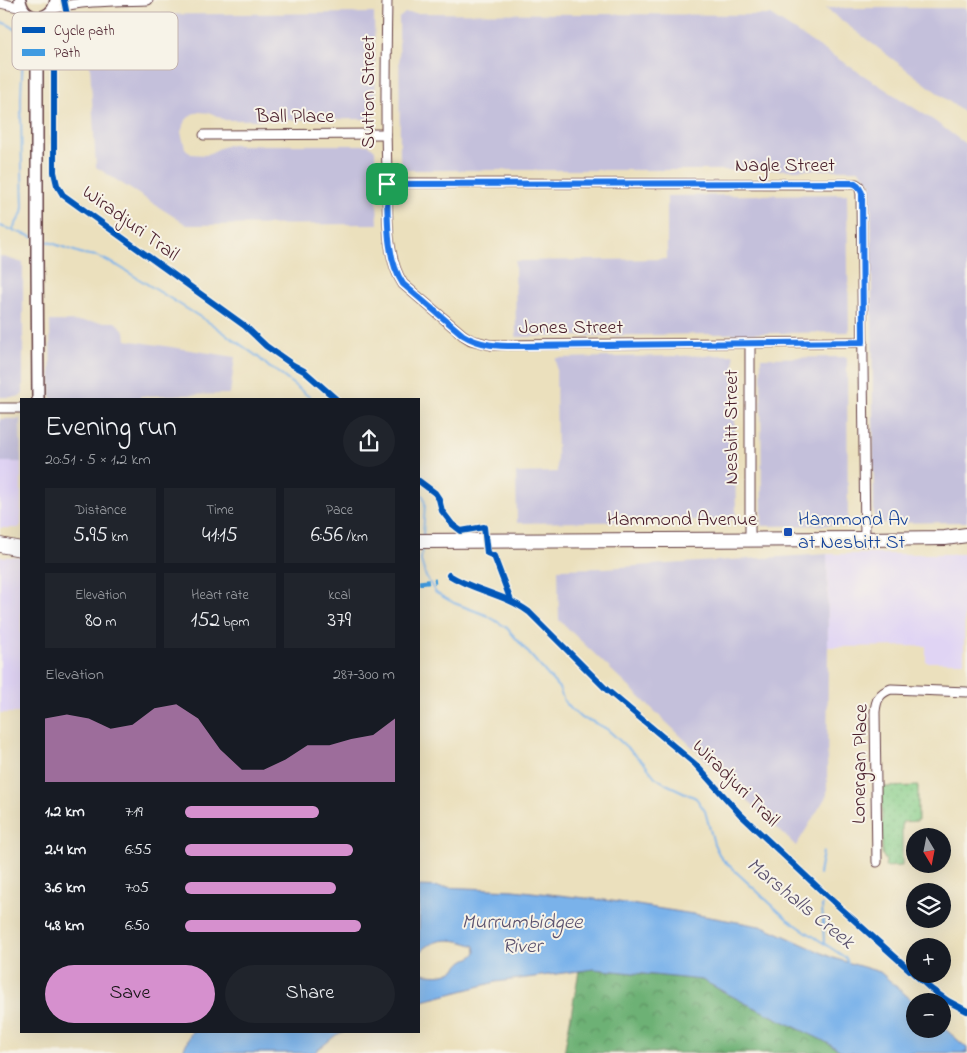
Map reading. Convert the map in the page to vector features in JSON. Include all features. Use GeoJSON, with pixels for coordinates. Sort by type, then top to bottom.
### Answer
{"type":"FeatureCollection","features":[{"type":"Feature","properties":{"kind":"highway","name":"Hammond Avenue"},"geometry":{"type":"LineString","coordinates":[[945,538],[967,535]]}},
{"type":"Feature","properties":{"kind":"highway"},"geometry":{"type":"LineString","coordinates":[[0,543],[20,538]]}},
{"type":"Feature","properties":{"kind":"highway","name":"Hammond Avenue"},"geometry":{"type":"LineString","coordinates":[[420,541],[945,538],[967,540]]}},
{"type":"Feature","properties":{"kind":"highway"},"geometry":{"type":"LineString","coordinates":[[0,543],[20,549]]}},
{"type":"Feature","properties":{"kind":"main road"},"geometry":{"type":"LineString","coordinates":[[37,70],[38,398]]}},
{"type":"Feature","properties":{"kind":"street"},"geometry":{"type":"LineString","coordinates":[[53,8],[83,2],[148,0]]}},
{"type":"Feature","properties":{"kind":"street","name":"Sutton Street"},"geometry":{"type":"LineString","coordinates":[[387,0],[387,184]]}},
{"type":"Feature","properties":{"kind":"street"},"geometry":{"type":"LineString","coordinates":[[0,3],[23,7]]}},
{"type":"Feature","properties":{"kind":"street","name":"Ball Place"},"geometry":{"type":"LineString","coordinates":[[204,135],[386,134]]}},
{"type":"Feature","properties":{"kind":"street","name":"Nagle Street"},"geometry":{"type":"LineString","coordinates":[[387,184],[856,184],[859,186],[862,193],[865,539]]}},
{"type":"Feature","properties":{"kind":"street","name":"Jones Street"},"geometry":{"type":"LineString","coordinates":[[387,184],[390,243],[398,276],[403,284],[471,340],[491,346],[863,342]]}},
{"type":"Feature","properties":{"kind":"street","name":"Nesbitt Street"},"geometry":{"type":"LineString","coordinates":[[750,344],[750,539]]}},
{"type":"Feature","properties":{"kind":"street"},"geometry":{"type":"LineString","coordinates":[[0,408],[20,408]]}},
{"type":"Feature","properties":{"kind":"street","name":"Lonergan Place"},"geometry":{"type":"LineString","coordinates":[[877,862],[875,712],[879,696],[891,689],[967,692]]}},
{"type":"Feature","properties":{"kind":"shaded area"},"geometry":{"type":"Polygon","coordinates":[[[825,8],[967,8],[967,115],[825,8]]]}},
{"type":"Feature","properties":{"kind":"shaded area"},"geometry":{"type":"Polygon","coordinates":[[[374,13],[376,114],[370,119],[225,120],[211,113],[199,112],[192,114],[185,121],[181,132],[185,148],[191,154],[206,155],[228,145],[369,145],[375,150],[378,224],[187,225],[96,167],[90,70],[178,70],[178,14],[374,13]]]}},
{"type":"Feature","properties":{"kind":"shaded area"},"geometry":{"type":"Polygon","coordinates":[[[405,13],[770,15],[933,120],[967,145],[967,522],[878,523],[874,516],[871,183],[859,170],[404,170],[400,164],[399,18],[405,13]]]}},
{"type":"Feature","properties":{"kind":"shaded area"},"geometry":{"type":"Polygon","coordinates":[[[847,194],[849,332],[516,337],[515,261],[667,259],[667,196],[847,194]]]}},
{"type":"Feature","properties":{"kind":"shaded area"},"geometry":{"type":"Polygon","coordinates":[[[0,256],[23,263],[23,394],[17,397],[0,397],[0,256]]]}},
{"type":"Feature","properties":{"kind":"shaded area"},"geometry":{"type":"Polygon","coordinates":[[[50,321],[115,322],[125,331],[126,340],[235,357],[230,394],[140,396],[140,398],[51,398],[50,321]]]}},
{"type":"Feature","properties":{"kind":"shaded area"},"geometry":{"type":"Polygon","coordinates":[[[734,355],[736,520],[517,523],[516,473],[557,472],[556,358],[734,355]]]}},
{"type":"Feature","properties":{"kind":"shaded area"},"geometry":{"type":"Polygon","coordinates":[[[847,357],[848,525],[762,526],[761,358],[847,357]]]}},
{"type":"Feature","properties":{"kind":"shaded area"},"geometry":{"type":"Polygon","coordinates":[[[0,419],[20,419],[20,462],[0,462],[0,419]]]}},
{"type":"Feature","properties":{"kind":"shaded area"},"geometry":{"type":"Polygon","coordinates":[[[0,462],[20,462],[20,526],[19,528],[0,528],[0,462]]]}},
{"type":"Feature","properties":{"kind":"shaded area"},"geometry":{"type":"Polygon","coordinates":[[[827,554],[965,554],[964,662],[926,662],[926,646],[828,647],[827,554]]]}},
{"type":"Feature","properties":{"kind":"shaded area"},"geometry":{"type":"Polygon","coordinates":[[[827,554],[827,795],[796,846],[559,620],[558,569],[605,568],[827,554]]]}},
{"type":"Feature","properties":{"kind":"shaded area"},"geometry":{"type":"Polygon","coordinates":[[[0,557],[20,557],[20,713],[0,713],[0,557]]]}},
{"type":"Feature","properties":{"kind":"green space"},"geometry":{"type":"Polygon","coordinates":[[[918,786],[918,821],[902,822],[902,866],[885,867],[886,861],[882,854],[882,787],[918,786]]]}},
{"type":"Feature","properties":{"kind":"green space"},"geometry":{"type":"Polygon","coordinates":[[[593,969],[702,980],[845,1053],[564,1053],[579,971],[593,969]]]}},
{"type":"Feature","properties":{"kind":"water","name":"Murrumbidgee River"},"geometry":{"type":"Polygon","coordinates":[[[420,886],[514,890],[612,901],[765,927],[833,958],[880,972],[906,995],[906,1038],[951,1038],[951,1034],[967,1048],[967,1053],[845,1053],[702,980],[594,969],[496,982],[420,1002],[420,972],[442,974],[451,972],[476,952],[475,946],[460,941],[445,940],[431,944],[420,953],[420,886]]]}},
{"type":"Feature","properties":{"kind":"water"},"geometry":{"type":"Polygon","coordinates":[[[191,1033],[340,1033],[314,1053],[182,1053],[191,1033]]]}},
{"type":"Feature","properties":{"kind":"waterway"},"geometry":{"type":"LineString","coordinates":[[0,22],[12,27]]}},
{"type":"Feature","properties":{"kind":"waterway"},"geometry":{"type":"LineString","coordinates":[[13,229],[22,213],[23,207],[22,70]]}},
{"type":"Feature","properties":{"kind":"waterway","name":"Marshalls Creek"},"geometry":{"type":"LineString","coordinates":[[0,226],[33,237]]}},
{"type":"Feature","properties":{"kind":"waterway","name":"Marshalls Creek"},"geometry":{"type":"LineString","coordinates":[[43,240],[83,254],[97,256],[118,266],[213,325],[311,398]]}},
{"type":"Feature","properties":{"kind":"waterway","name":"Marshalls Creek"},"geometry":{"type":"LineString","coordinates":[[420,494],[424,497],[425,505],[423,535]]}},
{"type":"Feature","properties":{"kind":"waterway","name":"Marshalls Creek"},"geometry":{"type":"LineString","coordinates":[[422,548],[421,561],[426,577],[436,593],[454,603],[486,615],[506,627],[559,688],[564,701],[571,709],[581,718],[607,729],[644,763],[655,777],[696,798],[705,811],[714,844],[721,858],[787,919],[846,958],[848,963]]}},
{"type":"Feature","properties":{"kind":"waterway"},"geometry":{"type":"LineString","coordinates":[[819,874],[823,852]]}},
{"type":"Feature","properties":{"kind":"waterway"},"geometry":{"type":"LineString","coordinates":[[822,905],[824,942]]}},
{"type":"Feature","properties":{"kind":"marked path"},"geometry":{"type":"LineString","coordinates":[[420,583],[436,581]]}},
{"type":"Feature","properties":{"kind":"cycle path","name":"Wiradjuri Trail"},"geometry":{"type":"LineString","coordinates":[[64,0],[66,12]]}},
{"type":"Feature","properties":{"kind":"cycle path","name":"Wiradjuri Trail"},"geometry":{"type":"LineString","coordinates":[[54,70],[54,172],[57,185],[63,195],[245,326],[266,346],[304,371],[335,398]]}},
{"type":"Feature","properties":{"kind":"cycle path"},"geometry":{"type":"LineString","coordinates":[[420,482],[435,493],[439,499],[442,511],[452,524],[461,531],[484,527],[487,553],[494,556],[511,601]]}},
{"type":"Feature","properties":{"kind":"cycle path","name":"Wiradjuri Trail"},"geometry":{"type":"LineString","coordinates":[[449,575],[510,601],[529,612],[607,690],[695,764],[740,814],[826,895],[931,989],[967,1011]]}},
{"type":"Feature","properties":{"kind":"place","name":"Hammond Av at Nesbitt St"},"geometry":{"type":"Point","coordinates":[788,532]}},
{"type":"Feature","properties":{"kind":"route"},"geometry":{"type":"LineString","coordinates":[[387,184],[856,184],[862,193],[863,342],[491,346],[481,344],[463,335],[403,284],[398,276],[390,243],[387,184]]}}]}
